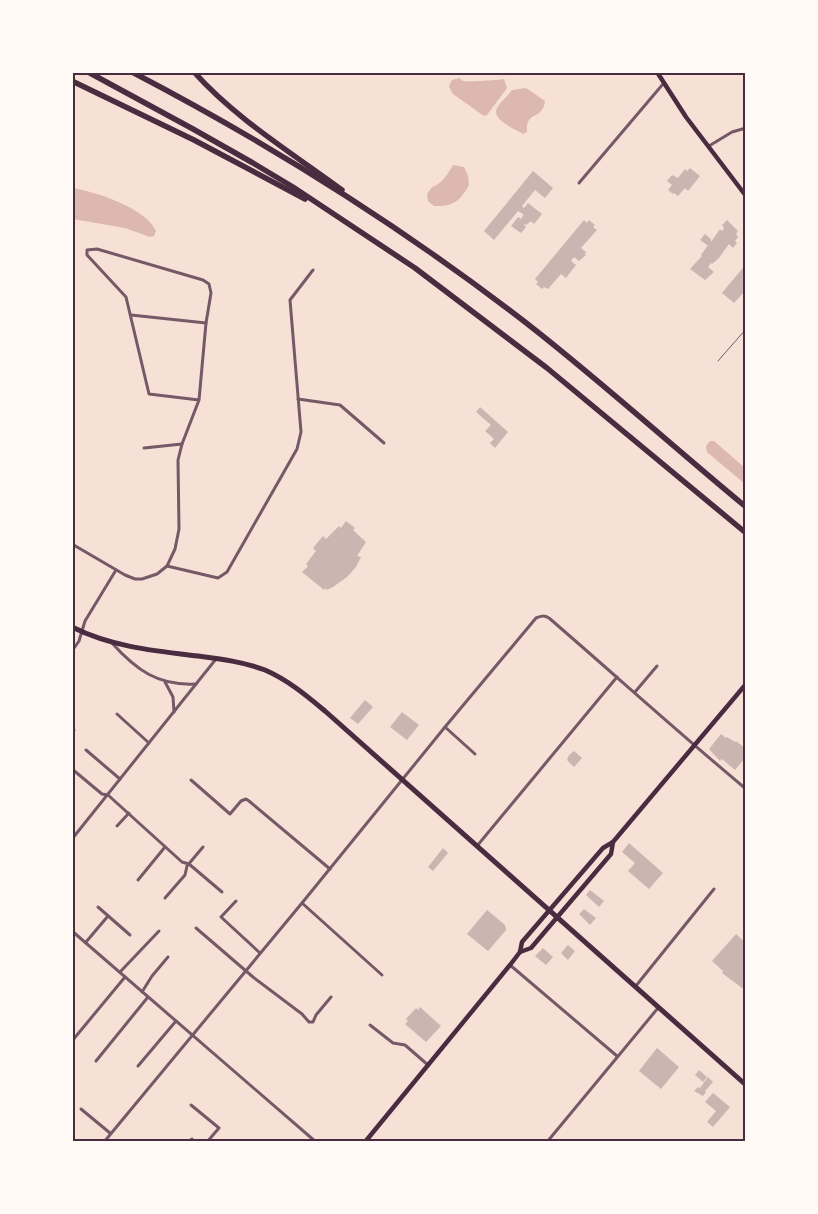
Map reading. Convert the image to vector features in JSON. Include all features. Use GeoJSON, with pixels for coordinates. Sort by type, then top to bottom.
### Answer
{"type":"FeatureCollection","features":[{"type":"Feature","properties":{"kind":"highway"},"geometry":{"type":"LineString","coordinates":[[88,72],[219,143],[293,187],[415,268],[547,368],[746,534]]}},
{"type":"Feature","properties":{"kind":"highway"},"geometry":{"type":"LineString","coordinates":[[132,72],[241,132],[368,210]]}},
{"type":"Feature","properties":{"kind":"highway"},"geometry":{"type":"LineString","coordinates":[[194,72],[220,99],[244,118],[368,210],[453,268],[526,323],[746,507]]}},
{"type":"Feature","properties":{"kind":"highway"},"geometry":{"type":"LineString","coordinates":[[72,81],[194,140],[291,193],[317,204]]}},
{"type":"Feature","properties":{"kind":"main road"},"geometry":{"type":"LineString","coordinates":[[657,72],[663,84],[746,196]]}},
{"type":"Feature","properties":{"kind":"main road"},"geometry":{"type":"LineString","coordinates":[[72,627],[111,642],[143,649],[217,659],[255,667],[284,680],[316,704],[403,780],[548,911],[746,1085]]}},
{"type":"Feature","properties":{"kind":"main road"},"geometry":{"type":"LineString","coordinates":[[365,1142],[510,965],[520,952],[522,942],[603,848],[613,842],[746,684]]}},
{"type":"Feature","properties":{"kind":"main road"},"geometry":{"type":"LineString","coordinates":[[520,952],[531,948],[557,918],[611,854],[613,842]]}},
{"type":"Feature","properties":{"kind":"street"},"geometry":{"type":"LineString","coordinates":[[579,183],[663,84]]}},
{"type":"Feature","properties":{"kind":"street"},"geometry":{"type":"LineString","coordinates":[[709,146],[732,132],[746,128]]}},
{"type":"Feature","properties":{"kind":"street"},"geometry":{"type":"LineString","coordinates":[[72,544],[130,578],[142,579],[157,574],[167,566],[176,549],[178,535],[178,460],[182,444],[199,400],[206,323],[211,292],[207,282],[97,249],[87,250],[87,255],[126,297],[149,394],[199,400]]}},
{"type":"Feature","properties":{"kind":"street"},"geometry":{"type":"LineString","coordinates":[[167,566],[218,578],[227,572],[232,567],[297,449],[301,432],[290,300],[313,270]]}},
{"type":"Feature","properties":{"kind":"street"},"geometry":{"type":"LineString","coordinates":[[131,315],[206,323]]}},
{"type":"Feature","properties":{"kind":"street"},"geometry":{"type":"LineString","coordinates":[[298,399],[340,405],[384,443]]}},
{"type":"Feature","properties":{"kind":"street"},"geometry":{"type":"LineString","coordinates":[[144,448],[182,444]]}},
{"type":"Feature","properties":{"kind":"street"},"geometry":{"type":"LineString","coordinates":[[72,651],[79,641],[85,621],[116,570]]}},
{"type":"Feature","properties":{"kind":"street"},"geometry":{"type":"LineString","coordinates":[[104,1142],[536,618],[542,616],[549,618],[746,790]]}},
{"type":"Feature","properties":{"kind":"street"},"geometry":{"type":"LineString","coordinates":[[111,642],[129,662],[165,682],[197,684]]}},
{"type":"Feature","properties":{"kind":"street"},"geometry":{"type":"LineString","coordinates":[[72,839],[217,659]]}},
{"type":"Feature","properties":{"kind":"street"},"geometry":{"type":"LineString","coordinates":[[635,692],[657,666]]}},
{"type":"Feature","properties":{"kind":"street"},"geometry":{"type":"LineString","coordinates":[[476,846],[618,677]]}},
{"type":"Feature","properties":{"kind":"street"},"geometry":{"type":"LineString","coordinates":[[165,682],[173,697],[174,712]]}},
{"type":"Feature","properties":{"kind":"street"},"geometry":{"type":"LineString","coordinates":[[117,714],[149,743]]}},
{"type":"Feature","properties":{"kind":"street"},"geometry":{"type":"LineString","coordinates":[[445,727],[475,754]]}},
{"type":"Feature","properties":{"kind":"street"},"geometry":{"type":"LineString","coordinates":[[86,750],[120,779]]}},
{"type":"Feature","properties":{"kind":"street"},"geometry":{"type":"LineString","coordinates":[[72,769],[102,794],[108,795],[182,862],[190,864],[222,892]]}},
{"type":"Feature","properties":{"kind":"street"},"geometry":{"type":"LineString","coordinates":[[192,780],[230,814],[241,801],[246,799],[330,869]]}},
{"type":"Feature","properties":{"kind":"street"},"geometry":{"type":"LineString","coordinates":[[117,826],[129,813]]}},
{"type":"Feature","properties":{"kind":"street"},"geometry":{"type":"LineString","coordinates":[[138,880],[165,847]]}},
{"type":"Feature","properties":{"kind":"street"},"geometry":{"type":"LineString","coordinates":[[165,898],[185,875],[190,864],[203,848]]}},
{"type":"Feature","properties":{"kind":"street"},"geometry":{"type":"LineString","coordinates":[[635,986],[714,889]]}},
{"type":"Feature","properties":{"kind":"street"},"geometry":{"type":"LineString","coordinates":[[236,900],[221,917],[260,953]]}},
{"type":"Feature","properties":{"kind":"street"},"geometry":{"type":"LineString","coordinates":[[302,903],[382,975]]}},
{"type":"Feature","properties":{"kind":"street"},"geometry":{"type":"LineString","coordinates":[[98,907],[130,935]]}},
{"type":"Feature","properties":{"kind":"street"},"geometry":{"type":"LineString","coordinates":[[86,942],[108,916]]}},
{"type":"Feature","properties":{"kind":"street"},"geometry":{"type":"LineString","coordinates":[[196,928],[245,971],[302,1014],[310,1023],[313,1022],[316,1015],[331,997]]}},
{"type":"Feature","properties":{"kind":"street"},"geometry":{"type":"LineString","coordinates":[[72,931],[316,1142]]}},
{"type":"Feature","properties":{"kind":"street"},"geometry":{"type":"LineString","coordinates":[[120,972],[159,931]]}},
{"type":"Feature","properties":{"kind":"street"},"geometry":{"type":"LineString","coordinates":[[142,992],[152,976],[168,957]]}},
{"type":"Feature","properties":{"kind":"street"},"geometry":{"type":"LineString","coordinates":[[510,965],[617,1056]]}},
{"type":"Feature","properties":{"kind":"street"},"geometry":{"type":"LineString","coordinates":[[72,1041],[125,977]]}},
{"type":"Feature","properties":{"kind":"street"},"geometry":{"type":"LineString","coordinates":[[96,1061],[148,997]]}},
{"type":"Feature","properties":{"kind":"street"},"geometry":{"type":"LineString","coordinates":[[546,1142],[658,1008]]}},
{"type":"Feature","properties":{"kind":"street"},"geometry":{"type":"LineString","coordinates":[[138,1066],[176,1021]]}},
{"type":"Feature","properties":{"kind":"street"},"geometry":{"type":"LineString","coordinates":[[370,1024],[393,1043],[405,1045],[428,1065]]}},
{"type":"Feature","properties":{"kind":"street"},"geometry":{"type":"LineString","coordinates":[[191,1105],[219,1128],[207,1142]]}},
{"type":"Feature","properties":{"kind":"street"},"geometry":{"type":"LineString","coordinates":[[81,1109],[110,1134]]}},
{"type":"Feature","properties":{"kind":"street"},"geometry":{"type":"LineString","coordinates":[[188,1142],[192,1140],[194,1142]]}},
{"type":"Feature","properties":{"kind":"lane"},"geometry":{"type":"LineString","coordinates":[[718,361],[746,329]]}},
{"type":"Feature","properties":{"kind":"shaded area"},"geometry":{"type":"Polygon","coordinates":[[[460,78],[463,81],[504,79],[507,88],[487,115],[484,116],[453,94],[449,87],[451,81],[460,78]]]}},
{"type":"Feature","properties":{"kind":"shaded area"},"geometry":{"type":"Polygon","coordinates":[[[526,88],[545,101],[544,107],[531,118],[527,125],[527,132],[523,134],[500,120],[496,112],[498,106],[512,90],[526,88]]]}},
{"type":"Feature","properties":{"kind":"shaded area"},"geometry":{"type":"Polygon","coordinates":[[[453,165],[464,167],[469,185],[455,202],[434,206],[428,201],[427,194],[432,187],[439,184],[453,165]]]}},
{"type":"Feature","properties":{"kind":"shaded area"},"geometry":{"type":"Polygon","coordinates":[[[73,188],[107,197],[131,208],[151,223],[156,231],[154,236],[150,237],[125,228],[73,219],[73,188]]]}},
{"type":"Feature","properties":{"kind":"shaded area"},"geometry":{"type":"Polygon","coordinates":[[[710,441],[714,441],[745,468],[745,484],[707,452],[706,446],[710,441]]]}},
{"type":"Feature","properties":{"kind":"building"},"geometry":{"type":"Polygon","coordinates":[[[690,168],[700,176],[688,191],[685,188],[678,196],[668,190],[672,185],[667,181],[672,175],[678,178],[685,169],[687,171],[690,168]]]}},
{"type":"Feature","properties":{"kind":"building"},"geometry":{"type":"Polygon","coordinates":[[[533,171],[553,188],[545,198],[535,190],[522,206],[524,208],[528,203],[542,214],[534,224],[531,221],[525,224],[526,227],[521,233],[511,226],[518,217],[521,219],[523,216],[518,211],[494,240],[484,231],[533,171]]]}},
{"type":"Feature","properties":{"kind":"building"},"geometry":{"type":"Polygon","coordinates":[[[584,220],[587,223],[589,220],[595,225],[593,227],[597,230],[581,248],[586,252],[586,255],[579,261],[574,257],[571,261],[576,265],[566,278],[561,274],[548,289],[544,287],[542,289],[536,284],[538,282],[535,279],[584,220]]]}},
{"type":"Feature","properties":{"kind":"building"},"geometry":{"type":"Polygon","coordinates":[[[727,220],[738,231],[736,234],[738,237],[735,241],[737,243],[733,248],[729,244],[719,258],[711,263],[708,267],[714,272],[705,280],[690,269],[702,256],[708,245],[700,240],[705,234],[711,239],[711,242],[720,229],[722,231],[724,228],[722,225],[727,220]]]}},
{"type":"Feature","properties":{"kind":"building"},"geometry":{"type":"Polygon","coordinates":[[[746,264],[746,290],[734,303],[722,293],[746,264]]]}},
{"type":"Feature","properties":{"kind":"building"},"geometry":{"type":"Polygon","coordinates":[[[480,407],[508,432],[495,448],[490,443],[494,439],[485,431],[491,425],[476,412],[480,407]]]}},
{"type":"Feature","properties":{"kind":"building"},"geometry":{"type":"Polygon","coordinates":[[[346,521],[355,528],[353,530],[366,542],[357,556],[361,557],[356,567],[347,577],[333,587],[324,590],[302,572],[308,566],[306,564],[316,551],[313,548],[323,536],[326,539],[339,526],[341,528],[346,521]]]}},
{"type":"Feature","properties":{"kind":"building"},"geometry":{"type":"Polygon","coordinates":[[[365,700],[373,707],[358,724],[350,718],[365,700]]]}},
{"type":"Feature","properties":{"kind":"building"},"geometry":{"type":"Polygon","coordinates":[[[402,712],[419,725],[407,740],[390,727],[402,712]]]}},
{"type":"Feature","properties":{"kind":"building"},"geometry":{"type":"Polygon","coordinates":[[[721,734],[726,738],[736,741],[745,748],[746,757],[735,770],[722,759],[720,761],[709,749],[721,734]]]}},
{"type":"Feature","properties":{"kind":"building"},"geometry":{"type":"Polygon","coordinates":[[[574,751],[582,758],[574,767],[567,760],[574,751]]]}},
{"type":"Feature","properties":{"kind":"building"},"geometry":{"type":"Polygon","coordinates":[[[629,843],[663,873],[649,889],[628,871],[635,863],[622,852],[629,843]]]}},
{"type":"Feature","properties":{"kind":"building"},"geometry":{"type":"Polygon","coordinates":[[[443,848],[448,853],[433,871],[428,867],[443,848]]]}},
{"type":"Feature","properties":{"kind":"building"},"geometry":{"type":"Polygon","coordinates":[[[590,890],[604,901],[599,907],[586,895],[590,890]]]}},
{"type":"Feature","properties":{"kind":"building"},"geometry":{"type":"Polygon","coordinates":[[[584,909],[596,918],[590,925],[579,914],[584,909]]]}},
{"type":"Feature","properties":{"kind":"building"},"geometry":{"type":"Polygon","coordinates":[[[487,910],[505,925],[506,930],[488,951],[467,934],[487,910]]]}},
{"type":"Feature","properties":{"kind":"building"},"geometry":{"type":"Polygon","coordinates":[[[736,934],[746,943],[746,991],[722,973],[723,971],[712,961],[736,934]]]}},
{"type":"Feature","properties":{"kind":"building"},"geometry":{"type":"Polygon","coordinates":[[[568,945],[575,951],[568,960],[561,953],[568,945]]]}},
{"type":"Feature","properties":{"kind":"building"},"geometry":{"type":"Polygon","coordinates":[[[543,948],[553,957],[546,965],[535,956],[543,948]]]}},
{"type":"Feature","properties":{"kind":"building"},"geometry":{"type":"Polygon","coordinates":[[[420,1007],[441,1026],[426,1042],[405,1024],[408,1021],[406,1019],[416,1008],[418,1010],[420,1007]]]}},
{"type":"Feature","properties":{"kind":"building"},"geometry":{"type":"Polygon","coordinates":[[[657,1048],[679,1067],[661,1089],[639,1071],[657,1048]]]}},
{"type":"Feature","properties":{"kind":"building"},"geometry":{"type":"Polygon","coordinates":[[[699,1070],[707,1077],[703,1082],[695,1075],[699,1070]]]}},
{"type":"Feature","properties":{"kind":"building"},"geometry":{"type":"Polygon","coordinates":[[[708,1077],[713,1082],[703,1096],[694,1091],[698,1087],[700,1088],[708,1077]]]}},
{"type":"Feature","properties":{"kind":"building"},"geometry":{"type":"Polygon","coordinates":[[[713,1093],[730,1107],[713,1127],[707,1122],[716,1111],[705,1102],[713,1093]]]}}]}
